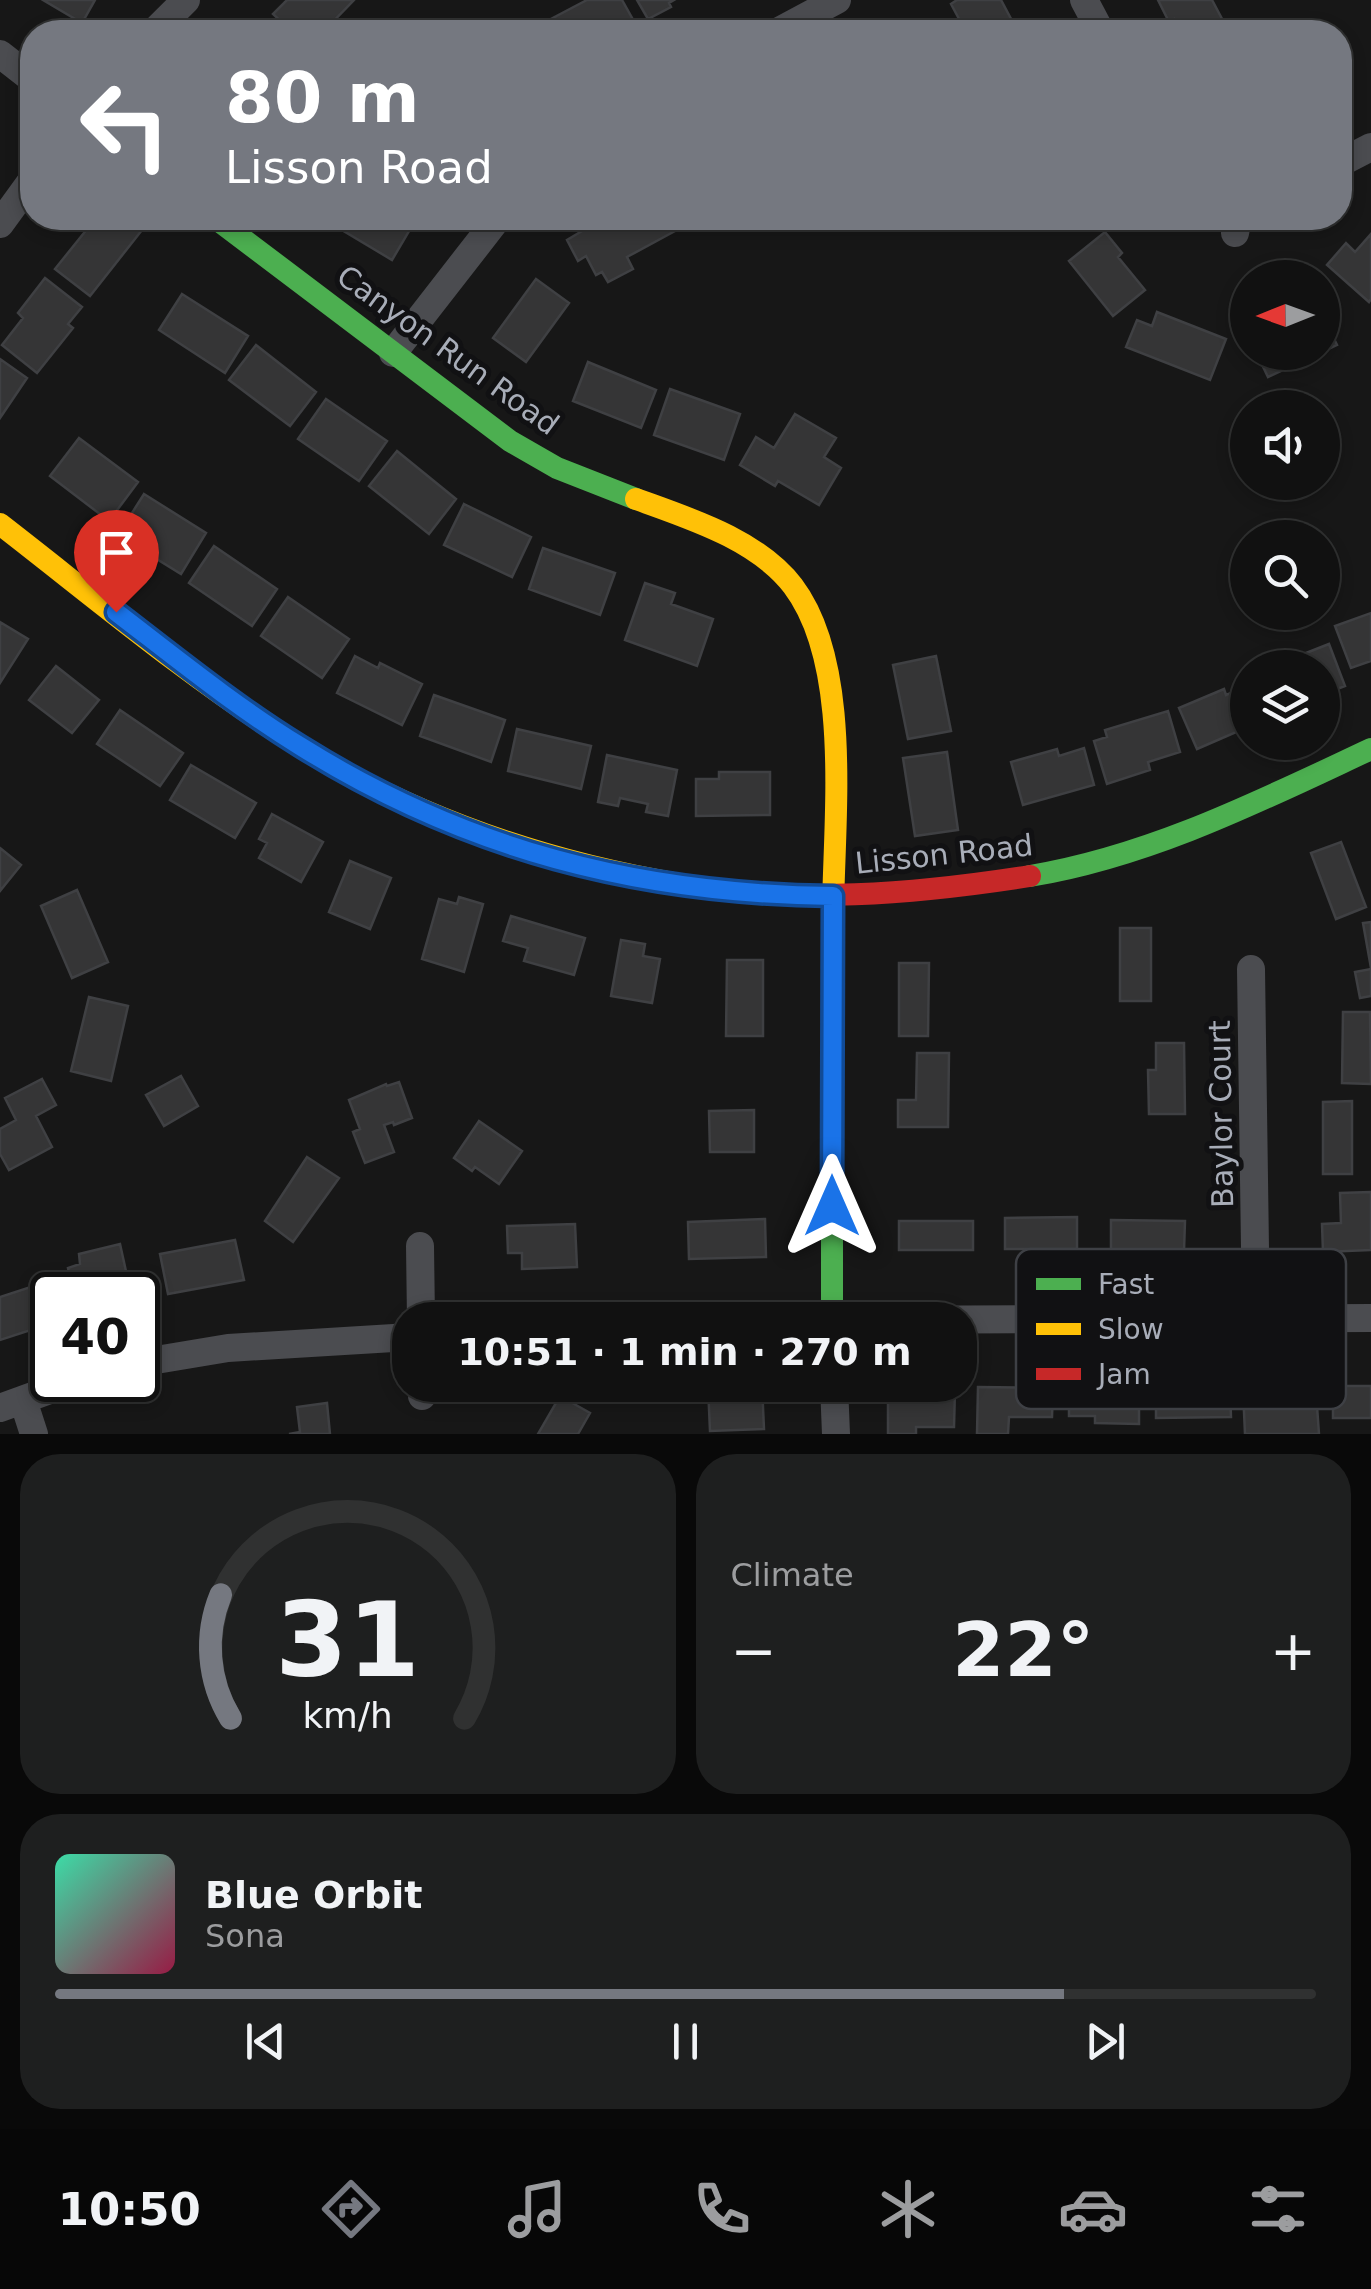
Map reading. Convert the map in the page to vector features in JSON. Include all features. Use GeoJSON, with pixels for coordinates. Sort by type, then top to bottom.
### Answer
{"type":"FeatureCollection","features":[{"type":"Feature","properties":{"kind":"street"},"geometry":{"type":"LineString","coordinates":[[166,20],[186,0]]}},
{"type":"Feature","properties":{"kind":"street"},"geometry":{"type":"LineString","coordinates":[[800,20],[838,0]]}},
{"type":"Feature","properties":{"kind":"street"},"geometry":{"type":"LineString","coordinates":[[0,54],[20,70]]}},
{"type":"Feature","properties":{"kind":"street"},"geometry":{"type":"LineString","coordinates":[[0,224],[20,196]]}},
{"type":"Feature","properties":{"kind":"street","name":"Canyon Run Road"},"geometry":{"type":"LineString","coordinates":[[231,230],[510,441],[553,466],[733,540],[772,563],[790,582],[816,628],[829,666],[834,727],[832,1302]]}},
{"type":"Feature","properties":{"kind":"street"},"geometry":{"type":"LineString","coordinates":[[393,353],[489,230]]}},
{"type":"Feature","properties":{"kind":"street","name":"Lisson Road"},"geometry":{"type":"LineString","coordinates":[[0,524],[231,700],[290,740],[436,816],[542,856],[656,883],[714,891],[833,896],[930,890],[1037,876],[1172,838],[1371,749]]}},
{"type":"Feature","properties":{"kind":"street","name":"Baylor Court"},"geometry":{"type":"LineString","coordinates":[[1251,969],[1255,1249]]}},
{"type":"Feature","properties":{"kind":"street"},"geometry":{"type":"LineString","coordinates":[[420,1246],[421,1302]]}},
{"type":"Feature","properties":{"kind":"street"},"geometry":{"type":"LineString","coordinates":[[977,1319],[1016,1319]]}},
{"type":"Feature","properties":{"kind":"street"},"geometry":{"type":"LineString","coordinates":[[160,1360],[247,1346],[392,1338]]}},
{"type":"Feature","properties":{"kind":"street"},"geometry":{"type":"LineString","coordinates":[[835,1402],[836,1434]]}},
{"type":"Feature","properties":{"kind":"street"},"geometry":{"type":"LineString","coordinates":[[12,1404],[34,1434]]}},
{"type":"Feature","properties":{"kind":"building"},"geometry":{"type":"Polygon","coordinates":[[[43,0],[95,0],[84,20],[43,0]]]}},
{"type":"Feature","properties":{"kind":"building"},"geometry":{"type":"Polygon","coordinates":[[[287,0],[354,0],[335,20],[279,20],[273,14],[287,0]]]}},
{"type":"Feature","properties":{"kind":"building"},"geometry":{"type":"Polygon","coordinates":[[[587,0],[622,0],[633,20],[549,20],[587,0]]]}},
{"type":"Feature","properties":{"kind":"building"},"geometry":{"type":"Polygon","coordinates":[[[637,0],[674,0],[669,3],[671,7],[648,19],[637,0]]]}},
{"type":"Feature","properties":{"kind":"building"},"geometry":{"type":"Polygon","coordinates":[[[957,0],[1001,0],[1012,20],[960,20],[951,4],[957,0]]]}},
{"type":"Feature","properties":{"kind":"building"},"geometry":{"type":"Polygon","coordinates":[[[1158,0],[1212,0],[1223,20],[1174,19],[1168,20],[1158,0]]]}},
{"type":"Feature","properties":{"kind":"building"},"geometry":{"type":"Polygon","coordinates":[[[86,230],[142,230],[90,296],[55,269],[86,230]]]}},
{"type":"Feature","properties":{"kind":"building"},"geometry":{"type":"Polygon","coordinates":[[[342,230],[410,230],[392,260],[342,230]]]}},
{"type":"Feature","properties":{"kind":"building"},"geometry":{"type":"Polygon","coordinates":[[[584,230],[675,231],[627,257],[633,269],[608,282],[602,272],[596,275],[586,256],[578,261],[567,240],[584,230]]]}},
{"type":"Feature","properties":{"kind":"building"},"geometry":{"type":"Polygon","coordinates":[[[1105,232],[1122,253],[1118,257],[1145,290],[1113,316],[1069,261],[1105,232]]]}},
{"type":"Feature","properties":{"kind":"building"},"geometry":{"type":"Polygon","coordinates":[[[1371,234],[1369,302],[1340,276],[1340,260],[1331,260],[1346,243],[1355,252],[1371,234]]]}},
{"type":"Feature","properties":{"kind":"building"},"geometry":{"type":"Polygon","coordinates":[[[45,278],[82,307],[68,324],[73,328],[37,373],[2,345],[23,318],[18,313],[45,278]]]}},
{"type":"Feature","properties":{"kind":"building"},"geometry":{"type":"Polygon","coordinates":[[[536,279],[569,303],[526,362],[493,338],[536,279]]]}},
{"type":"Feature","properties":{"kind":"building"},"geometry":{"type":"Polygon","coordinates":[[[182,294],[248,336],[225,373],[159,330],[182,294]]]}},
{"type":"Feature","properties":{"kind":"building"},"geometry":{"type":"Polygon","coordinates":[[[1157,312],[1226,339],[1210,380],[1126,347],[1137,320],[1152,326],[1157,312]]]}},
{"type":"Feature","properties":{"kind":"building"},"geometry":{"type":"Polygon","coordinates":[[[256,345],[316,392],[290,426],[229,380],[256,345]]]}},
{"type":"Feature","properties":{"kind":"building"},"geometry":{"type":"Polygon","coordinates":[[[0,359],[27,378],[0,418],[0,359]]]}},
{"type":"Feature","properties":{"kind":"building"},"geometry":{"type":"Polygon","coordinates":[[[588,362],[656,390],[641,428],[573,401],[588,362]]]}},
{"type":"Feature","properties":{"kind":"building"},"geometry":{"type":"Polygon","coordinates":[[[1265,370],[1283,370],[1268,377],[1265,370]]]}},
{"type":"Feature","properties":{"kind":"building"},"geometry":{"type":"Polygon","coordinates":[[[670,389],[740,414],[724,460],[654,435],[670,389]]]}},
{"type":"Feature","properties":{"kind":"building"},"geometry":{"type":"Polygon","coordinates":[[[326,399],[387,441],[359,481],[298,439],[326,399]]]}},
{"type":"Feature","properties":{"kind":"building"},"geometry":{"type":"Polygon","coordinates":[[[795,414],[836,438],[824,457],[841,468],[819,505],[740,465],[756,437],[774,448],[795,414]]]}},
{"type":"Feature","properties":{"kind":"building"},"geometry":{"type":"Polygon","coordinates":[[[79,438],[138,482],[109,521],[50,476],[79,438]]]}},
{"type":"Feature","properties":{"kind":"building"},"geometry":{"type":"Polygon","coordinates":[[[397,451],[456,499],[429,534],[369,486],[397,451]]]}},
{"type":"Feature","properties":{"kind":"building"},"geometry":{"type":"Polygon","coordinates":[[[144,494],[206,533],[181,574],[118,535],[144,494]]]}},
{"type":"Feature","properties":{"kind":"building"},"geometry":{"type":"Polygon","coordinates":[[[464,504],[531,537],[512,577],[444,545],[464,504]]]}},
{"type":"Feature","properties":{"kind":"building"},"geometry":{"type":"Polygon","coordinates":[[[214,546],[277,589],[252,626],[189,583],[214,546]]]}},
{"type":"Feature","properties":{"kind":"building"},"geometry":{"type":"Polygon","coordinates":[[[543,548],[615,573],[600,615],[529,589],[543,548]]]}},
{"type":"Feature","properties":{"kind":"building"},"geometry":{"type":"Polygon","coordinates":[[[645,583],[675,593],[671,604],[713,619],[697,666],[625,640],[645,583]]]}},
{"type":"Feature","properties":{"kind":"building"},"geometry":{"type":"Polygon","coordinates":[[[288,597],[349,639],[322,678],[261,636],[288,597]]]}},
{"type":"Feature","properties":{"kind":"building"},"geometry":{"type":"Polygon","coordinates":[[[1371,613],[1371,661],[1351,668],[1337,630],[1340,624],[1371,613]]]}},
{"type":"Feature","properties":{"kind":"building"},"geometry":{"type":"Polygon","coordinates":[[[0,622],[28,639],[0,683],[0,622]]]}},
{"type":"Feature","properties":{"kind":"building"},"geometry":{"type":"Polygon","coordinates":[[[355,656],[378,668],[380,663],[422,684],[402,725],[337,693],[355,656]]]}},
{"type":"Feature","properties":{"kind":"building"},"geometry":{"type":"Polygon","coordinates":[[[936,656],[951,731],[908,739],[893,665],[936,656]]]}},
{"type":"Feature","properties":{"kind":"building"},"geometry":{"type":"Polygon","coordinates":[[[56,666],[99,700],[72,733],[29,700],[56,666]]]}},
{"type":"Feature","properties":{"kind":"building"},"geometry":{"type":"Polygon","coordinates":[[[1224,689],[1226,695],[1230,693],[1230,735],[1197,749],[1179,708],[1224,689]]]}},
{"type":"Feature","properties":{"kind":"building"},"geometry":{"type":"Polygon","coordinates":[[[434,695],[505,720],[491,762],[420,736],[434,695]]]}},
{"type":"Feature","properties":{"kind":"building"},"geometry":{"type":"Polygon","coordinates":[[[120,710],[183,753],[160,786],[97,744],[120,710]]]}},
{"type":"Feature","properties":{"kind":"building"},"geometry":{"type":"Polygon","coordinates":[[[1168,711],[1180,752],[1148,762],[1150,770],[1107,784],[1094,741],[1107,737],[1105,730],[1168,711]]]}},
{"type":"Feature","properties":{"kind":"building"},"geometry":{"type":"Polygon","coordinates":[[[517,729],[591,746],[581,789],[508,771],[517,729]]]}},
{"type":"Feature","properties":{"kind":"building"},"geometry":{"type":"Polygon","coordinates":[[[1084,748],[1094,785],[1023,805],[1011,762],[1057,749],[1059,756],[1084,748]]]}},
{"type":"Feature","properties":{"kind":"building"},"geometry":{"type":"Polygon","coordinates":[[[947,752],[958,830],[915,836],[903,758],[947,752]]]}},
{"type":"Feature","properties":{"kind":"building"},"geometry":{"type":"Polygon","coordinates":[[[607,755],[677,770],[668,816],[646,812],[648,804],[620,798],[618,806],[598,802],[607,755]]]}},
{"type":"Feature","properties":{"kind":"building"},"geometry":{"type":"Polygon","coordinates":[[[191,765],[256,803],[235,838],[170,800],[191,765]]]}},
{"type":"Feature","properties":{"kind":"building"},"geometry":{"type":"Polygon","coordinates":[[[719,772],[770,772],[770,815],[696,816],[696,779],[719,779],[719,772]]]}},
{"type":"Feature","properties":{"kind":"building"},"geometry":{"type":"Polygon","coordinates":[[[272,814],[323,842],[301,882],[259,858],[267,843],[259,839],[272,814]]]}},
{"type":"Feature","properties":{"kind":"building"},"geometry":{"type":"Polygon","coordinates":[[[1341,842],[1366,907],[1336,919],[1311,853],[1341,842]]]}},
{"type":"Feature","properties":{"kind":"building"},"geometry":{"type":"Polygon","coordinates":[[[0,848],[21,865],[0,891],[0,848]]]}},
{"type":"Feature","properties":{"kind":"building"},"geometry":{"type":"Polygon","coordinates":[[[350,861],[391,878],[370,929],[329,912],[350,861]]]}},
{"type":"Feature","properties":{"kind":"building"},"geometry":{"type":"Polygon","coordinates":[[[77,890],[108,962],[72,978],[41,906],[77,890]]]}},
{"type":"Feature","properties":{"kind":"building"},"geometry":{"type":"Polygon","coordinates":[[[459,897],[483,904],[464,972],[422,959],[439,899],[457,904],[459,897]]]}},
{"type":"Feature","properties":{"kind":"building"},"geometry":{"type":"Polygon","coordinates":[[[511,916],[585,938],[574,975],[524,961],[528,948],[503,941],[511,916]]]}},
{"type":"Feature","properties":{"kind":"building"},"geometry":{"type":"Polygon","coordinates":[[[1371,922],[1371,968],[1363,923],[1371,922]]]}},
{"type":"Feature","properties":{"kind":"building"},"geometry":{"type":"Polygon","coordinates":[[[1120,928],[1151,928],[1151,1001],[1120,1001],[1120,928]]]}},
{"type":"Feature","properties":{"kind":"building"},"geometry":{"type":"Polygon","coordinates":[[[621,940],[645,944],[643,956],[660,959],[652,1003],[611,996],[621,940]]]}},
{"type":"Feature","properties":{"kind":"building"},"geometry":{"type":"Polygon","coordinates":[[[727,960],[763,960],[763,1036],[726,1036],[727,960]]]}},
{"type":"Feature","properties":{"kind":"building"},"geometry":{"type":"Polygon","coordinates":[[[899,963],[929,963],[928,1036],[899,1036],[899,963]]]}},
{"type":"Feature","properties":{"kind":"building"},"geometry":{"type":"Polygon","coordinates":[[[1371,969],[1371,996],[1360,998],[1355,972],[1371,969]]]}},
{"type":"Feature","properties":{"kind":"building"},"geometry":{"type":"Polygon","coordinates":[[[89,997],[128,1006],[111,1081],[71,1071],[89,997]]]}},
{"type":"Feature","properties":{"kind":"building"},"geometry":{"type":"Polygon","coordinates":[[[1343,1012],[1370,1012],[1371,1084],[1342,1083],[1343,1012]]]}},
{"type":"Feature","properties":{"kind":"building"},"geometry":{"type":"Polygon","coordinates":[[[1156,1043],[1184,1043],[1185,1114],[1149,1114],[1148,1070],[1156,1070],[1156,1043]]]}},
{"type":"Feature","properties":{"kind":"building"},"geometry":{"type":"Polygon","coordinates":[[[917,1053],[949,1053],[948,1127],[898,1127],[898,1100],[916,1100],[917,1053]]]}},
{"type":"Feature","properties":{"kind":"building"},"geometry":{"type":"Polygon","coordinates":[[[181,1076],[198,1106],[164,1126],[146,1095],[181,1076]]]}},
{"type":"Feature","properties":{"kind":"building"},"geometry":{"type":"Polygon","coordinates":[[[42,1079],[56,1105],[36,1116],[52,1147],[9,1170],[0,1154],[0,1129],[16,1120],[5,1098],[42,1079]]]}},
{"type":"Feature","properties":{"kind":"building"},"geometry":{"type":"Polygon","coordinates":[[[399,1082],[412,1118],[384,1125],[394,1152],[365,1163],[353,1132],[360,1129],[349,1100],[399,1082]]]}},
{"type":"Feature","properties":{"kind":"building"},"geometry":{"type":"Polygon","coordinates":[[[1352,1101],[1352,1174],[1323,1174],[1323,1102],[1352,1101]]]}},
{"type":"Feature","properties":{"kind":"building"},"geometry":{"type":"Polygon","coordinates":[[[754,1110],[754,1152],[710,1152],[709,1111],[754,1110]]]}},
{"type":"Feature","properties":{"kind":"building"},"geometry":{"type":"Polygon","coordinates":[[[479,1121],[522,1151],[499,1184],[454,1158],[479,1121]]]}},
{"type":"Feature","properties":{"kind":"building"},"geometry":{"type":"Polygon","coordinates":[[[307,1157],[339,1178],[293,1242],[265,1221],[307,1157]]]}},
{"type":"Feature","properties":{"kind":"building"},"geometry":{"type":"Polygon","coordinates":[[[1371,1192],[1371,1250],[1323,1249],[1322,1224],[1341,1223],[1340,1193],[1371,1192]]]}},
{"type":"Feature","properties":{"kind":"building"},"geometry":{"type":"Polygon","coordinates":[[[1077,1217],[1077,1249],[1005,1249],[1005,1218],[1077,1217]]]}},
{"type":"Feature","properties":{"kind":"building"},"geometry":{"type":"Polygon","coordinates":[[[765,1219],[766,1257],[689,1259],[688,1222],[765,1219]]]}},
{"type":"Feature","properties":{"kind":"building"},"geometry":{"type":"Polygon","coordinates":[[[1111,1220],[1185,1221],[1184,1249],[1111,1249],[1111,1220]]]}},
{"type":"Feature","properties":{"kind":"building"},"geometry":{"type":"Polygon","coordinates":[[[899,1221],[973,1221],[973,1250],[899,1250],[899,1221]]]}},
{"type":"Feature","properties":{"kind":"building"},"geometry":{"type":"Polygon","coordinates":[[[575,1224],[577,1267],[522,1269],[522,1253],[508,1253],[507,1226],[575,1224]]]}},
{"type":"Feature","properties":{"kind":"building"},"geometry":{"type":"Polygon","coordinates":[[[235,1240],[244,1280],[168,1294],[160,1254],[235,1240]]]}},
{"type":"Feature","properties":{"kind":"building"},"geometry":{"type":"Polygon","coordinates":[[[120,1244],[126,1272],[69,1272],[68,1268],[80,1264],[79,1254],[120,1244]]]}},
{"type":"Feature","properties":{"kind":"building"},"geometry":{"type":"Polygon","coordinates":[[[30,1287],[30,1330],[0,1340],[0,1297],[30,1287]]]}},
{"type":"Feature","properties":{"kind":"building"},"geometry":{"type":"Polygon","coordinates":[[[1346,1386],[1371,1386],[1371,1418],[1333,1418],[1333,1409],[1346,1409],[1346,1386]]]}},
{"type":"Feature","properties":{"kind":"building"},"geometry":{"type":"Polygon","coordinates":[[[978,1387],[1016,1388],[1016,1409],[1052,1409],[1052,1417],[1009,1417],[1008,1434],[977,1434],[978,1387]]]}},
{"type":"Feature","properties":{"kind":"building"},"geometry":{"type":"Polygon","coordinates":[[[557,1402],[571,1402],[590,1413],[578,1434],[538,1434],[557,1402]]]}},
{"type":"Feature","properties":{"kind":"building"},"geometry":{"type":"Polygon","coordinates":[[[709,1402],[763,1402],[764,1429],[710,1431],[709,1402]]]}},
{"type":"Feature","properties":{"kind":"building"},"geometry":{"type":"Polygon","coordinates":[[[888,1402],[955,1402],[954,1427],[916,1427],[916,1434],[888,1434],[888,1402]]]}},
{"type":"Feature","properties":{"kind":"building"},"geometry":{"type":"Polygon","coordinates":[[[327,1403],[330,1434],[289,1434],[300,1432],[297,1407],[327,1403]]]}},
{"type":"Feature","properties":{"kind":"building"},"geometry":{"type":"Polygon","coordinates":[[[1069,1409],[1139,1409],[1139,1424],[1095,1423],[1095,1416],[1069,1416],[1069,1409]]]}},
{"type":"Feature","properties":{"kind":"building"},"geometry":{"type":"Polygon","coordinates":[[[1156,1409],[1231,1409],[1231,1417],[1156,1418],[1156,1409]]]}},
{"type":"Feature","properties":{"kind":"building"},"geometry":{"type":"Polygon","coordinates":[[[1244,1409],[1317,1409],[1319,1434],[1245,1434],[1244,1409]]]}},
{"type":"Feature","properties":{"kind":"traffic: fast"},"geometry":{"type":"LineString","coordinates":[[231,230],[510,441],[557,468],[636,499]]}},
{"type":"Feature","properties":{"kind":"traffic: fast"},"geometry":{"type":"LineString","coordinates":[[1030,876],[1119,855],[1205,824],[1371,749]]}},
{"type":"Feature","properties":{"kind":"traffic: fast"},"geometry":{"type":"LineString","coordinates":[[832,1177],[832,1302]]}},
{"type":"Feature","properties":{"kind":"traffic: slow"},"geometry":{"type":"LineString","coordinates":[[636,499],[720,532],[761,555],[793,586],[812,619],[824,656],[836,742],[832,1177]]}},
{"type":"Feature","properties":{"kind":"traffic: slow"},"geometry":{"type":"LineString","coordinates":[[0,524],[214,689],[333,766],[476,831],[576,862],[679,884]]}},
{"type":"Feature","properties":{"kind":"traffic: jam"},"geometry":{"type":"LineString","coordinates":[[679,884],[767,894],[855,894],[943,888],[1030,876]]}},
{"type":"Feature","properties":{"kind":"route"},"geometry":{"type":"LineString","coordinates":[[116,612],[231,700],[302,748],[454,824],[582,868],[656,883],[714,891],[833,896],[832,1206]]}}]}
